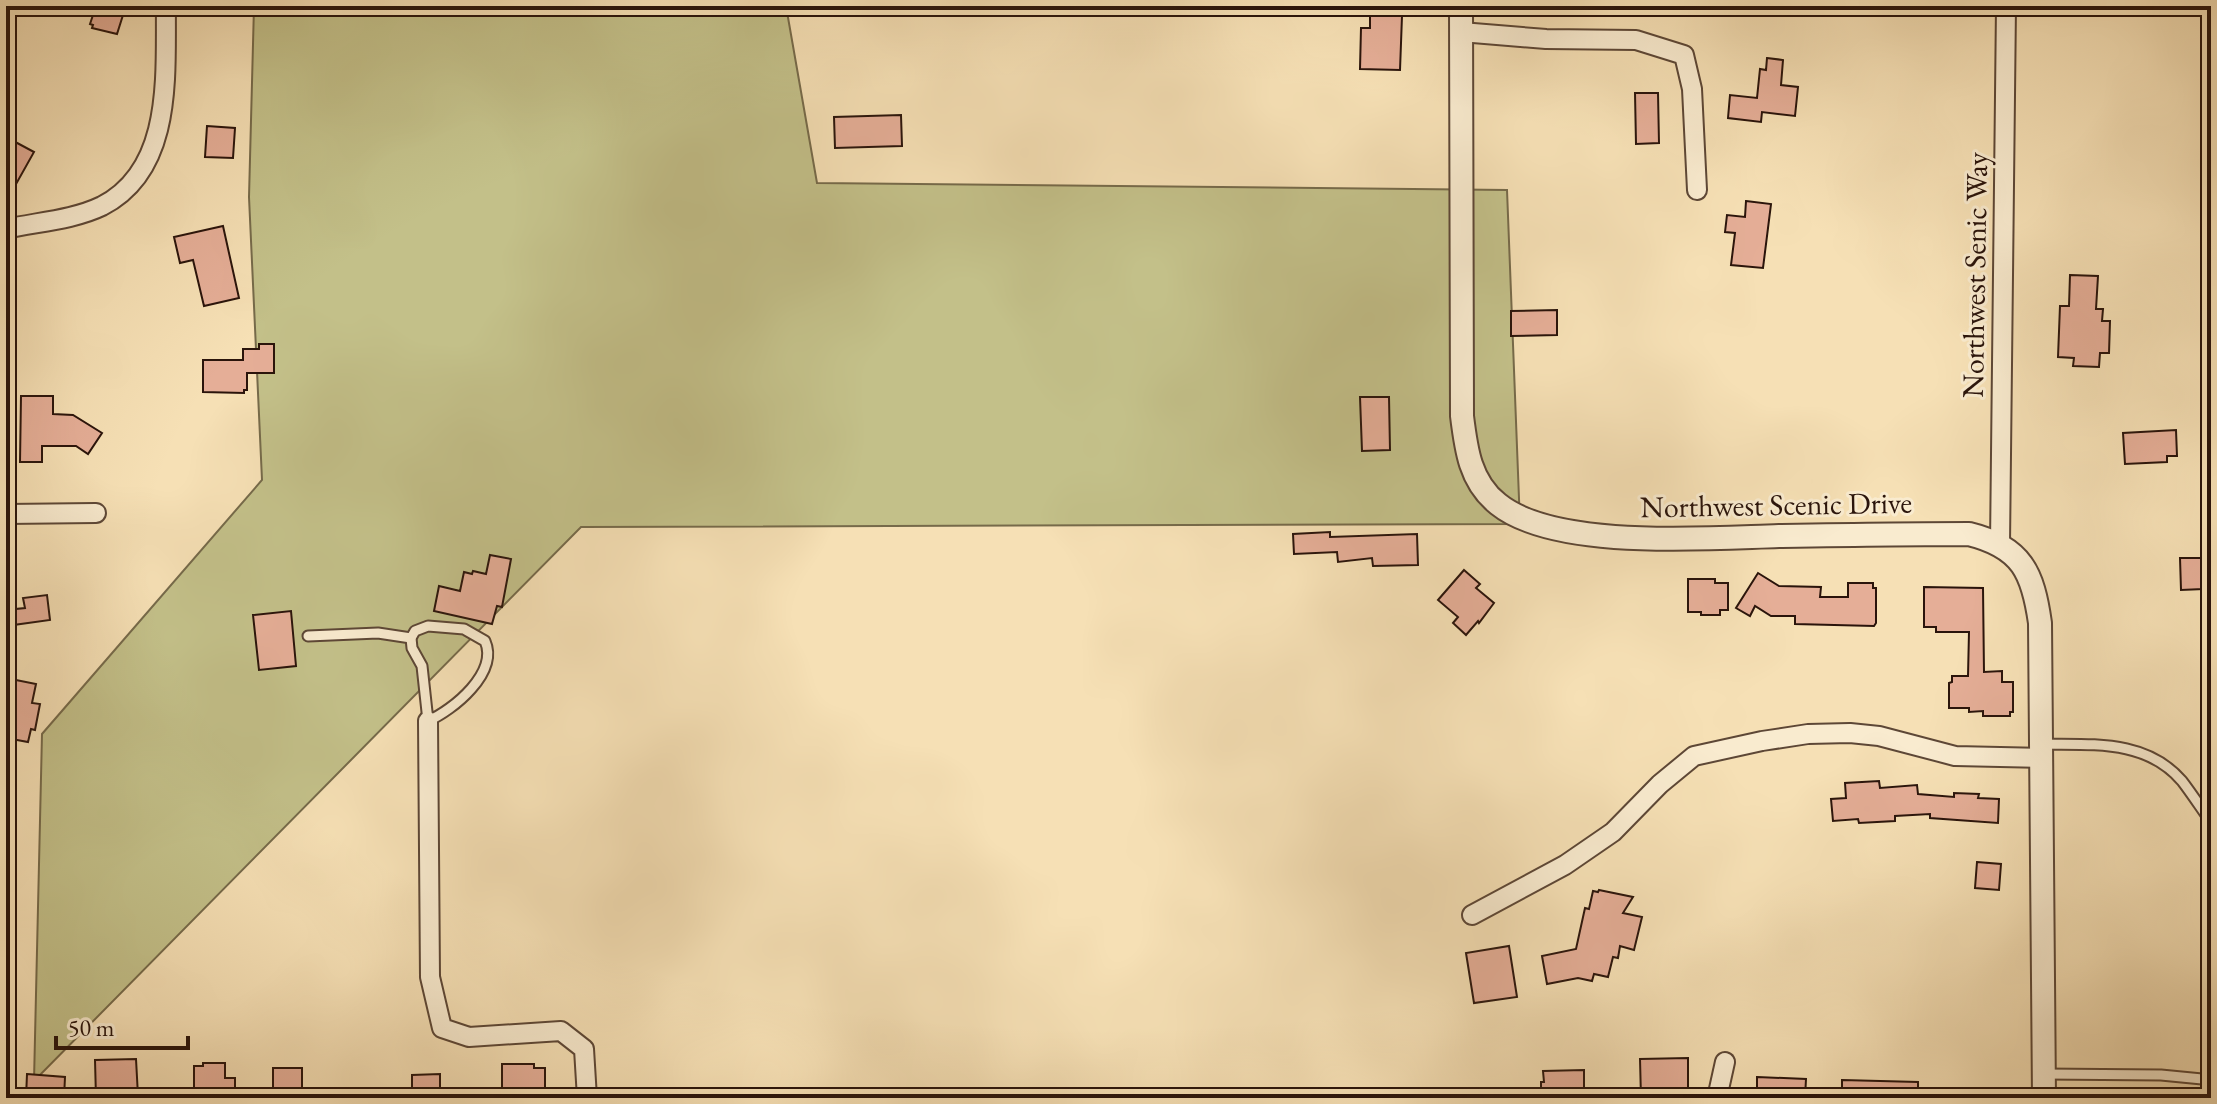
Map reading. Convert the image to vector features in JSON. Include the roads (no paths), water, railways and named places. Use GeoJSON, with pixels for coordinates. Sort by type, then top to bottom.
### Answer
{"type":"FeatureCollection","features":[{"type":"Feature","properties":{"kind":"street"},"geometry":{"type":"LineString","coordinates":[[6,229],[77,215],[102,206],[124,190],[143,168],[159,126],[165,68],[166,6]]}},
{"type":"Feature","properties":{"kind":"street","name":"Northwest Scenic Drive"},"geometry":{"type":"LineString","coordinates":[[1461,6],[1462,416],[1466,451],[1473,472],[1497,504],[1541,525],[1651,539],[1969,534],[2000,544]]}},
{"type":"Feature","properties":{"kind":"street","name":"Northwest Senic Way"},"geometry":{"type":"LineString","coordinates":[[2000,544],[2006,6]]}},
{"type":"Feature","properties":{"kind":"street"},"geometry":{"type":"LineString","coordinates":[[1461,32],[1546,39],[1636,40],[1684,55],[1692,89],[1697,190]]}},
{"type":"Feature","properties":{"kind":"street"},"geometry":{"type":"LineString","coordinates":[[6,514],[96,513]]}},
{"type":"Feature","properties":{"kind":"street"},"geometry":{"type":"LineString","coordinates":[[2000,544],[2022,563],[2031,581],[2040,623],[2044,1098]]}},
{"type":"Feature","properties":{"kind":"street"},"geometry":{"type":"LineString","coordinates":[[428,721],[430,977],[442,1028],[469,1037],[561,1031],[584,1049],[587,1098]]}},
{"type":"Feature","properties":{"kind":"street"},"geometry":{"type":"LineString","coordinates":[[1472,915],[1565,865],[1613,832],[1660,784],[1694,756],[1808,734],[1850,733],[1879,736],[1955,756],[2042,751]]}},
{"type":"Feature","properties":{"kind":"street"},"geometry":{"type":"LineString","coordinates":[[1717,1098],[1725,1062]]}},
{"type":"Feature","properties":{"kind":"lane"},"geometry":{"type":"LineString","coordinates":[[428,626],[464,629],[485,641],[486,663],[467,693],[444,714],[428,721],[422,666],[412,648],[411,638],[415,631],[428,626]]}},
{"type":"Feature","properties":{"kind":"lane"},"geometry":{"type":"LineString","coordinates":[[308,636],[378,633],[411,638]]}},
{"type":"Feature","properties":{"kind":"lane"},"geometry":{"type":"LineString","coordinates":[[2042,751],[2127,747],[2148,755],[2182,781],[2211,822]]}},
{"type":"Feature","properties":{"kind":"lane"},"geometry":{"type":"LineString","coordinates":[[2044,1074],[2161,1075],[2202,1079],[2211,1083]]}}]}
